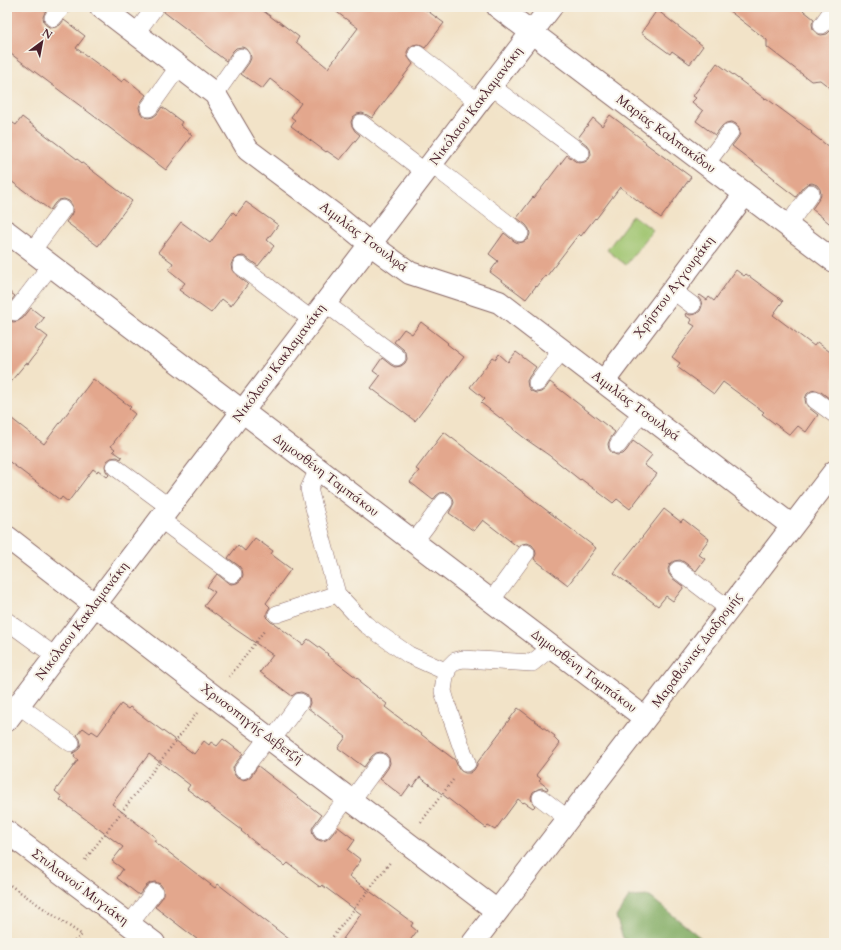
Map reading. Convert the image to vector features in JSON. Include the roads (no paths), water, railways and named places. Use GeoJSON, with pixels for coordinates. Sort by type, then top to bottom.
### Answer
{"type":"FeatureCollection","features":[{"type":"Feature","properties":{"kind":"street","name":"Αιμιλίας Τσουλφά"},"geometry":{"type":"LineString","coordinates":[[101,7],[215,94],[248,150],[336,216],[370,244],[410,273],[499,302],[792,526]]}},
{"type":"Feature","properties":{"kind":"street"},"geometry":{"type":"LineString","coordinates":[[136,34],[155,7]]}},
{"type":"Feature","properties":{"kind":"street","name":"Μαρίας Καλπακίδου"},"geometry":{"type":"LineString","coordinates":[[498,7],[834,261]]}},
{"type":"Feature","properties":{"kind":"street","name":"Νικόλαου Κακλαμανάκη"},"geometry":{"type":"LineString","coordinates":[[12,712],[552,7]]}},
{"type":"Feature","properties":{"kind":"street"},"geometry":{"type":"LineString","coordinates":[[822,25],[834,8]]}},
{"type":"Feature","properties":{"kind":"street"},"geometry":{"type":"LineString","coordinates":[[417,54],[581,153]]}},
{"type":"Feature","properties":{"kind":"street"},"geometry":{"type":"LineString","coordinates":[[215,94],[241,57]]}},
{"type":"Feature","properties":{"kind":"street"},"geometry":{"type":"LineString","coordinates":[[149,108],[179,66]]}},
{"type":"Feature","properties":{"kind":"street"},"geometry":{"type":"LineString","coordinates":[[361,123],[520,233]]}},
{"type":"Feature","properties":{"kind":"street"},"geometry":{"type":"LineString","coordinates":[[706,164],[730,132]]}},
{"type":"Feature","properties":{"kind":"street"},"geometry":{"type":"LineString","coordinates":[[787,226],[811,193]]}},
{"type":"Feature","properties":{"kind":"street","name":"Χρήστου Αγγουράκη"},"geometry":{"type":"LineString","coordinates":[[604,381],[745,194]]}},
{"type":"Feature","properties":{"kind":"street"},"geometry":{"type":"LineString","coordinates":[[32,251],[63,209]]}},
{"type":"Feature","properties":{"kind":"street","name":"Δημοσθένη Ταμπάκου"},"geometry":{"type":"LineString","coordinates":[[7,232],[645,718]]}},
{"type":"Feature","properties":{"kind":"street"},"geometry":{"type":"LineString","coordinates":[[16,312],[51,265]]}},
{"type":"Feature","properties":{"kind":"street"},"geometry":{"type":"LineString","coordinates":[[241,266],[312,320]]}},
{"type":"Feature","properties":{"kind":"street"},"geometry":{"type":"LineString","coordinates":[[672,290],[692,305]]}},
{"type":"Feature","properties":{"kind":"street"},"geometry":{"type":"LineString","coordinates":[[325,303],[397,357]]}},
{"type":"Feature","properties":{"kind":"street"},"geometry":{"type":"LineString","coordinates":[[537,383],[562,350]]}},
{"type":"Feature","properties":{"kind":"street"},"geometry":{"type":"LineString","coordinates":[[816,400],[834,414]]}},
{"type":"Feature","properties":{"kind":"street"},"geometry":{"type":"LineString","coordinates":[[618,444],[642,411]]}},
{"type":"Feature","properties":{"kind":"street"},"geometry":{"type":"LineString","coordinates":[[115,467],[233,574]]}},
{"type":"Feature","properties":{"kind":"street"},"geometry":{"type":"LineString","coordinates":[[318,469],[309,489],[337,594],[365,624],[409,655],[447,672]]}},
{"type":"Feature","properties":{"kind":"street","name":"Μαραθώνιας Διαδρομής"},"geometry":{"type":"LineString","coordinates":[[473,943],[834,472]]}},
{"type":"Feature","properties":{"kind":"street"},"geometry":{"type":"LineString","coordinates":[[414,542],[444,502]]}},
{"type":"Feature","properties":{"kind":"street","name":"Χρυσοπηγής Δεβετζή"},"geometry":{"type":"LineString","coordinates":[[7,537],[497,911]]}},
{"type":"Feature","properties":{"kind":"street"},"geometry":{"type":"LineString","coordinates":[[491,601],[526,553]]}},
{"type":"Feature","properties":{"kind":"street"},"geometry":{"type":"LineString","coordinates":[[678,570],[729,609]]}},
{"type":"Feature","properties":{"kind":"street"},"geometry":{"type":"LineString","coordinates":[[277,614],[337,594]]}},
{"type":"Feature","properties":{"kind":"street"},"geometry":{"type":"LineString","coordinates":[[7,621],[55,656]]}},
{"type":"Feature","properties":{"kind":"street"},"geometry":{"type":"LineString","coordinates":[[467,763],[442,690],[448,668],[455,661],[463,658],[532,663],[552,647]]}},
{"type":"Feature","properties":{"kind":"street"},"geometry":{"type":"LineString","coordinates":[[243,770],[300,702]]}},
{"type":"Feature","properties":{"kind":"street"},"geometry":{"type":"LineString","coordinates":[[12,712],[71,743]]}},
{"type":"Feature","properties":{"kind":"street"},"geometry":{"type":"LineString","coordinates":[[322,831],[380,762]]}},
{"type":"Feature","properties":{"kind":"street"},"geometry":{"type":"LineString","coordinates":[[541,798],[568,819]]}},
{"type":"Feature","properties":{"kind":"street","name":"Στυλιανού Μυγιάκη"},"geometry":{"type":"LineString","coordinates":[[7,832],[154,943]]}},
{"type":"Feature","properties":{"kind":"street"},"geometry":{"type":"LineString","coordinates":[[129,925],[154,892]]}}]}
